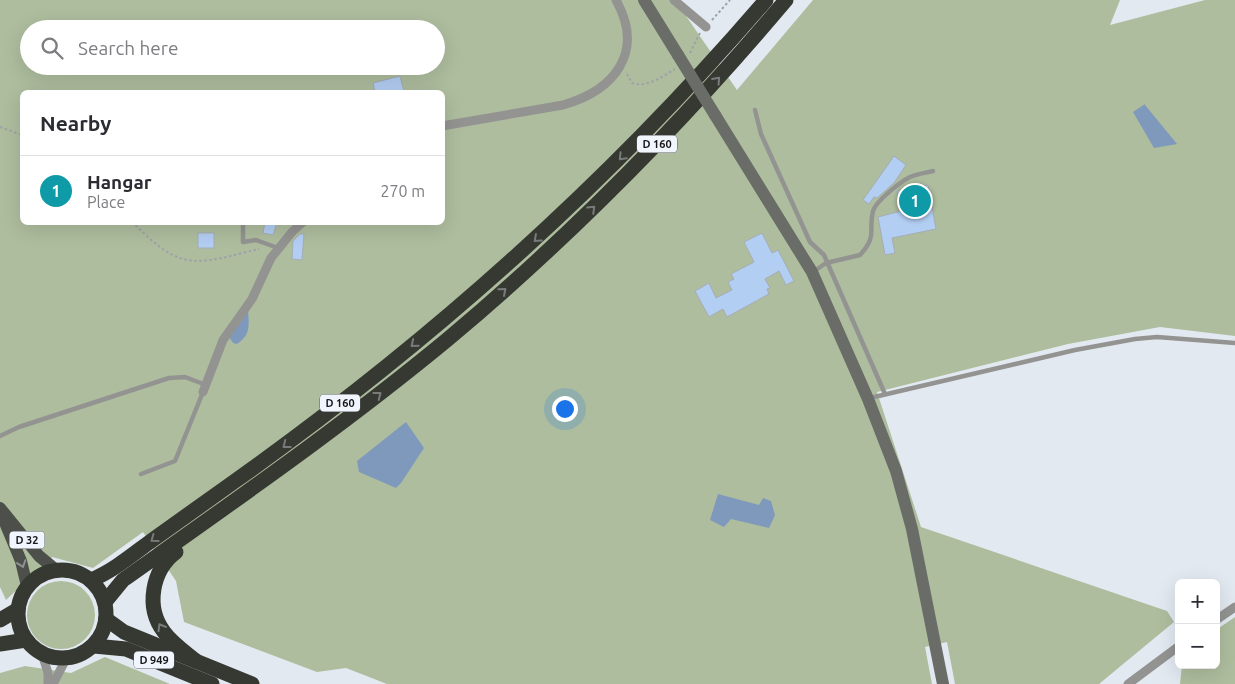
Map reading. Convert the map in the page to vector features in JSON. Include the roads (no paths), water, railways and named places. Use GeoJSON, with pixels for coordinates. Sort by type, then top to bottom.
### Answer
{"type":"FeatureCollection","features":[{"type":"Feature","properties":{"kind":"highway","name":"D 160"},"geometry":{"type":"LineString","coordinates":[[91,580],[120,563],[282,448],[462,304],[556,222],[611,169],[698,77],[766,0]]}},
{"type":"Feature","properties":{"kind":"highway","name":"D 160"},"geometry":{"type":"LineString","coordinates":[[105,602],[123,580],[372,400],[518,278],[601,201],[662,138],[709,89],[786,0]]}},
{"type":"Feature","properties":{"kind":"highway"},"geometry":{"type":"LineString","coordinates":[[196,661],[169,638],[159,624],[154,607],[154,585],[164,562],[226,507]]}},
{"type":"Feature","properties":{"kind":"highway"},"geometry":{"type":"LineString","coordinates":[[56,570],[68,570],[91,580],[105,602],[106,619],[100,638],[94,646],[81,654],[66,659],[42,654],[26,640],[19,626],[17,610],[27,586],[40,575],[56,570]]}},
{"type":"Feature","properties":{"kind":"highway"},"geometry":{"type":"LineString","coordinates":[[0,620],[17,610]]}},
{"type":"Feature","properties":{"kind":"highway","name":"D 949"},"geometry":{"type":"LineString","coordinates":[[106,619],[124,632],[252,684]]}},
{"type":"Feature","properties":{"kind":"highway"},"geometry":{"type":"LineString","coordinates":[[0,644],[26,640]]}},
{"type":"Feature","properties":{"kind":"highway","name":"D 949"},"geometry":{"type":"LineString","coordinates":[[94,646],[126,649],[212,684]]}},
{"type":"Feature","properties":{"kind":"main road","name":"D 32"},"geometry":{"type":"LineString","coordinates":[[0,508],[39,556],[56,570]]}},
{"type":"Feature","properties":{"kind":"main road","name":"D 32"},"geometry":{"type":"LineString","coordinates":[[0,513],[14,543],[27,586]]}},
{"type":"Feature","properties":{"kind":"street"},"geometry":{"type":"LineString","coordinates":[[445,125],[577,101],[609,81],[621,65],[626,54],[628,34],[623,12],[616,0]]}},
{"type":"Feature","properties":{"kind":"street"},"geometry":{"type":"LineString","coordinates":[[644,0],[683,55],[715,115],[812,272],[868,399],[896,471],[912,529],[943,684]]}},
{"type":"Feature","properties":{"kind":"street"},"geometry":{"type":"LineString","coordinates":[[674,0],[706,26]]}},
{"type":"Feature","properties":{"kind":"street"},"geometry":{"type":"LineString","coordinates":[[205,388],[223,340],[252,299],[278,248],[301,225]]}},
{"type":"Feature","properties":{"kind":"street"},"geometry":{"type":"LineString","coordinates":[[1220,617],[1235,607]]}},
{"type":"Feature","properties":{"kind":"street"},"geometry":{"type":"LineString","coordinates":[[1128,684],[1175,649]]}},
{"type":"Feature","properties":{"kind":"street"},"geometry":{"type":"LineString","coordinates":[[42,654],[48,673],[48,684]]}},
{"type":"Feature","properties":{"kind":"street"},"geometry":{"type":"LineString","coordinates":[[53,684],[66,659]]}},
{"type":"Feature","properties":{"kind":"lane"},"geometry":{"type":"LineString","coordinates":[[755,110],[761,134],[810,242],[824,255],[885,394]]}},
{"type":"Feature","properties":{"kind":"lane"},"geometry":{"type":"LineString","coordinates":[[812,272],[826,263],[860,255],[872,237],[873,211],[879,204],[893,189],[910,177],[933,171]]}},
{"type":"Feature","properties":{"kind":"lane"},"geometry":{"type":"LineString","coordinates":[[243,225],[242,242],[256,240],[278,248]]}},
{"type":"Feature","properties":{"kind":"lane"},"geometry":{"type":"LineString","coordinates":[[868,399],[1075,350],[1135,338],[1157,336],[1235,343]]}},
{"type":"Feature","properties":{"kind":"lane"},"geometry":{"type":"LineString","coordinates":[[0,436],[19,427],[174,376],[185,377],[205,388],[175,462],[141,474]]}},
{"type":"Feature","properties":{"kind":"water"},"geometry":{"type":"Polygon","coordinates":[[[1145,104],[1177,144],[1154,148],[1133,112],[1145,104]]]}},
{"type":"Feature","properties":{"kind":"water"},"geometry":{"type":"Polygon","coordinates":[[[248,310],[249,325],[247,333],[242,341],[237,344],[233,343],[229,337],[248,310]]]}},
{"type":"Feature","properties":{"kind":"water"},"geometry":{"type":"Polygon","coordinates":[[[406,422],[424,448],[401,483],[396,488],[359,472],[357,461],[406,422]]]}},
{"type":"Feature","properties":{"kind":"water"},"geometry":{"type":"Polygon","coordinates":[[[718,494],[759,505],[763,498],[771,501],[775,515],[769,528],[731,519],[724,527],[710,520],[718,494]]]}},
{"type":"Feature","properties":{"kind":"place","name":"Hangar"},"geometry":{"type":"Point","coordinates":[915,201]}}]}
